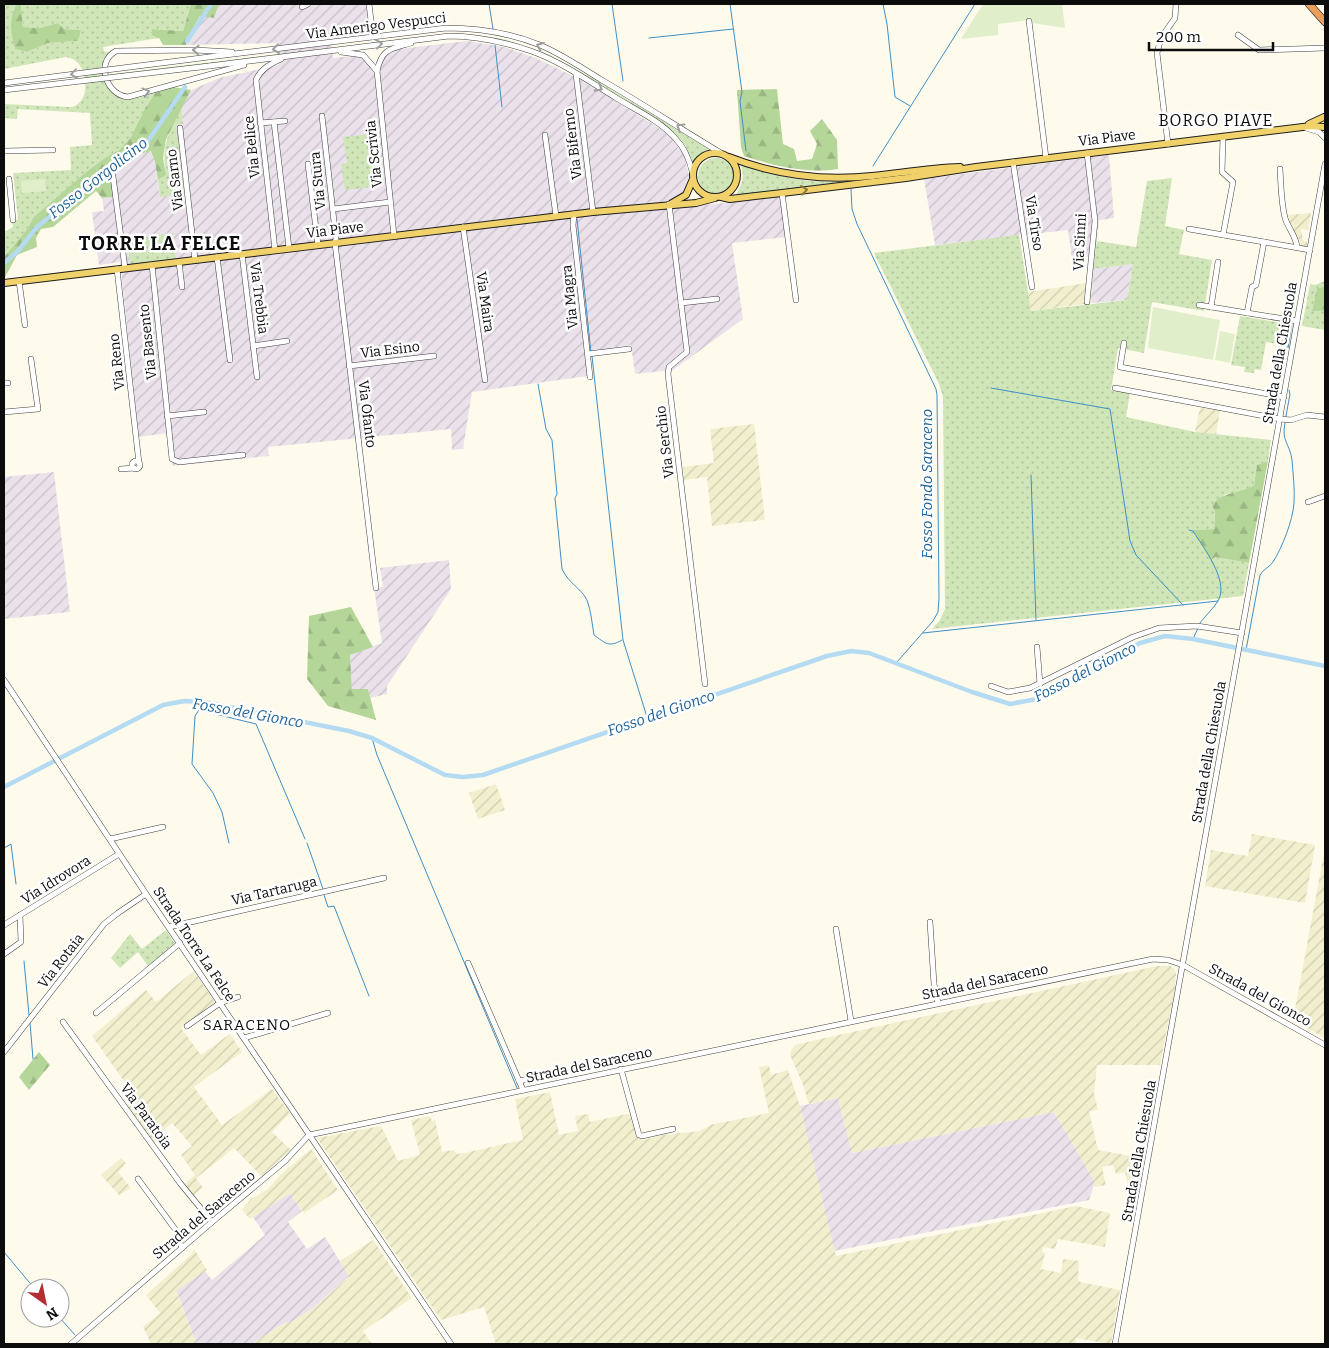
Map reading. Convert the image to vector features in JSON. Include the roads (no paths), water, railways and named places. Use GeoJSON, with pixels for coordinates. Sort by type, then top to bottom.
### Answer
{"type":"FeatureCollection","features":[{"type":"Feature","properties":{"kind":"highway"},"geometry":{"type":"LineString","coordinates":[[1310,4],[1325,22]]}},
{"type":"Feature","properties":{"kind":"main road","name":"Via Piave"},"geometry":{"type":"LineString","coordinates":[[1301,128],[1325,116]]}},
{"type":"Feature","properties":{"kind":"main road"},"geometry":{"type":"LineString","coordinates":[[1324,128],[1322,122],[1325,116]]}},
{"type":"Feature","properties":{"kind":"main road","name":"Via Piave"},"geometry":{"type":"LineString","coordinates":[[4,283],[556,216],[696,202],[718,197],[730,198],[782,193],[915,177],[1013,162],[1313,126],[1324,128]]}},
{"type":"Feature","properties":{"kind":"main road"},"geometry":{"type":"LineString","coordinates":[[669,204],[684,197],[693,177],[694,168],[702,157],[708,154],[722,153],[729,157],[734,162],[738,176],[733,189],[718,197],[703,194],[698,190],[693,177]]}},
{"type":"Feature","properties":{"kind":"main road","name":"Via Piave"},"geometry":{"type":"LineString","coordinates":[[729,157],[773,171],[826,177],[871,176],[950,167],[976,167]]}},
{"type":"Feature","properties":{"kind":"street"},"geometry":{"type":"LineString","coordinates":[[369,4],[373,37]]}},
{"type":"Feature","properties":{"kind":"street"},"geometry":{"type":"LineString","coordinates":[[1168,144],[1157,53],[1161,38],[1175,18],[1176,4]]}},
{"type":"Feature","properties":{"kind":"street"},"geometry":{"type":"LineString","coordinates":[[1029,20],[1046,158]]}},
{"type":"Feature","properties":{"kind":"street","name":"Via Amerigo Vespucci"},"geometry":{"type":"LineString","coordinates":[[4,83],[446,28],[465,28],[501,33],[541,46],[582,67],[722,153]]}},
{"type":"Feature","properties":{"kind":"street"},"geometry":{"type":"LineString","coordinates":[[1238,35],[1259,50],[1325,48]]}},
{"type":"Feature","properties":{"kind":"street","name":"Via Amerigo Vespucci"},"geometry":{"type":"LineString","coordinates":[[4,90],[263,60],[422,39],[458,36],[493,40],[533,52],[559,63],[651,118],[670,133],[685,151],[690,161],[693,177]]}},
{"type":"Feature","properties":{"kind":"street"},"geometry":{"type":"LineString","coordinates":[[377,71],[379,61],[387,51],[422,39]]}},
{"type":"Feature","properties":{"kind":"street"},"geometry":{"type":"LineString","coordinates":[[245,53],[195,50],[122,50],[111,54],[107,58],[104,68],[105,76],[116,93],[128,97],[263,60]]}},
{"type":"Feature","properties":{"kind":"street"},"geometry":{"type":"LineString","coordinates":[[331,51],[363,55],[377,71]]}},
{"type":"Feature","properties":{"kind":"street","name":"Via Belice"},"geometry":{"type":"LineString","coordinates":[[275,250],[256,80],[259,73],[268,66],[286,57]]}},
{"type":"Feature","properties":{"kind":"street","name":"Via Scrivia"},"geometry":{"type":"LineString","coordinates":[[377,71],[394,236]]}},
{"type":"Feature","properties":{"kind":"street","name":"Via Biferno"},"geometry":{"type":"LineString","coordinates":[[576,74],[593,212]]}},
{"type":"Feature","properties":{"kind":"street","name":"Via Stura"},"geometry":{"type":"LineString","coordinates":[[322,116],[335,243]]}},
{"type":"Feature","properties":{"kind":"street"},"geometry":{"type":"LineString","coordinates":[[260,124],[285,121]]}},
{"type":"Feature","properties":{"kind":"street"},"geometry":{"type":"LineString","coordinates":[[274,122],[288,248]]}},
{"type":"Feature","properties":{"kind":"street","name":"Via Sarno"},"geometry":{"type":"LineString","coordinates":[[180,128],[195,260]]}},
{"type":"Feature","properties":{"kind":"street"},"geometry":{"type":"LineString","coordinates":[[1301,128],[1316,130],[1323,134],[1325,138]]}},
{"type":"Feature","properties":{"kind":"street"},"geometry":{"type":"LineString","coordinates":[[545,135],[556,216]]}},
{"type":"Feature","properties":{"kind":"street"},"geometry":{"type":"LineString","coordinates":[[1223,137],[1222,172],[1233,182],[1223,235]]}},
{"type":"Feature","properties":{"kind":"street"},"geometry":{"type":"LineString","coordinates":[[4,151],[53,150]]}},
{"type":"Feature","properties":{"kind":"street","name":"Via Sinni"},"geometry":{"type":"LineString","coordinates":[[1087,153],[1095,221],[1088,302]]}},
{"type":"Feature","properties":{"kind":"street","name":"Via Tirso"},"geometry":{"type":"LineString","coordinates":[[1013,162],[1032,287]]}},
{"type":"Feature","properties":{"kind":"street"},"geometry":{"type":"LineString","coordinates":[[308,164],[318,245]]}},
{"type":"Feature","properties":{"kind":"street","name":"Strada della Chiesuola"},"geometry":{"type":"LineString","coordinates":[[1116,1344],[1325,164]]}},
{"type":"Feature","properties":{"kind":"street"},"geometry":{"type":"LineString","coordinates":[[112,169],[126,268]]}},
{"type":"Feature","properties":{"kind":"street"},"geometry":{"type":"LineString","coordinates":[[1280,169],[1284,212],[1297,247]]}},
{"type":"Feature","properties":{"kind":"street"},"geometry":{"type":"LineString","coordinates":[[9,179],[13,220]]}},
{"type":"Feature","properties":{"kind":"street"},"geometry":{"type":"LineString","coordinates":[[782,193],[796,300]]}},
{"type":"Feature","properties":{"kind":"street"},"geometry":{"type":"LineString","coordinates":[[333,209],[390,202]]}},
{"type":"Feature","properties":{"kind":"street","name":"Via Serchio"},"geometry":{"type":"LineString","coordinates":[[669,204],[686,352],[670,367],[668,374],[705,684]]}},
{"type":"Feature","properties":{"kind":"street","name":"Via Magra"},"geometry":{"type":"LineString","coordinates":[[574,214],[573,225],[590,377]]}},
{"type":"Feature","properties":{"kind":"street","name":"Via Maira"},"geometry":{"type":"LineString","coordinates":[[463,227],[485,380]]}},
{"type":"Feature","properties":{"kind":"street"},"geometry":{"type":"LineString","coordinates":[[1189,229],[1310,250]]}},
{"type":"Feature","properties":{"kind":"street"},"geometry":{"type":"LineString","coordinates":[[1247,313],[1252,287],[1256,285],[1264,242]]}},
{"type":"Feature","properties":{"kind":"street","name":"Via Ofanto"},"geometry":{"type":"LineString","coordinates":[[335,243],[376,588]]}},
{"type":"Feature","properties":{"kind":"street","name":"Via Trebbia"},"geometry":{"type":"LineString","coordinates":[[242,254],[257,377]]}},
{"type":"Feature","properties":{"kind":"street"},"geometry":{"type":"LineString","coordinates":[[216,257],[230,360]]}},
{"type":"Feature","properties":{"kind":"street"},"geometry":{"type":"LineString","coordinates":[[179,262],[182,287]]}},
{"type":"Feature","properties":{"kind":"street"},"geometry":{"type":"LineString","coordinates":[[1211,307],[1218,262]]}},
{"type":"Feature","properties":{"kind":"street","name":"Via Basento"},"geometry":{"type":"LineString","coordinates":[[152,265],[171,456],[175,461],[179,462],[243,455]]}},
{"type":"Feature","properties":{"kind":"street","name":"Via Reno"},"geometry":{"type":"LineString","coordinates":[[118,269],[137,453],[135,464],[124,469]]}},
{"type":"Feature","properties":{"kind":"street"},"geometry":{"type":"LineString","coordinates":[[19,281],[25,325]]}},
{"type":"Feature","properties":{"kind":"street"},"geometry":{"type":"LineString","coordinates":[[681,303],[717,298]]}},
{"type":"Feature","properties":{"kind":"street"},"geometry":{"type":"LineString","coordinates":[[1199,305],[1297,321]]}},
{"type":"Feature","properties":{"kind":"street","name":"Via Trebbia"},"geometry":{"type":"LineString","coordinates":[[253,346],[287,341]]}},
{"type":"Feature","properties":{"kind":"street"},"geometry":{"type":"LineString","coordinates":[[1124,344],[1120,367],[1284,397]]}},
{"type":"Feature","properties":{"kind":"street"},"geometry":{"type":"LineString","coordinates":[[588,354],[629,349]]}},
{"type":"Feature","properties":{"kind":"street","name":"Via Esino"},"geometry":{"type":"LineString","coordinates":[[349,366],[434,356]]}},
{"type":"Feature","properties":{"kind":"street"},"geometry":{"type":"LineString","coordinates":[[4,412],[38,408],[31,359]]}},
{"type":"Feature","properties":{"kind":"street"},"geometry":{"type":"LineString","coordinates":[[1116,388],[1280,419],[1291,420],[1309,415],[1325,417]]}},
{"type":"Feature","properties":{"kind":"street"},"geometry":{"type":"LineString","coordinates":[[167,416],[204,412]]}},
{"type":"Feature","properties":{"kind":"street"},"geometry":{"type":"LineString","coordinates":[[1308,502],[1325,496]]}},
{"type":"Feature","properties":{"kind":"street"},"geometry":{"type":"LineString","coordinates":[[991,686],[1010,692],[1025,690],[1125,641],[1155,629],[1170,626],[1197,626],[1242,632]]}},
{"type":"Feature","properties":{"kind":"street"},"geometry":{"type":"LineString","coordinates":[[1037,647],[1040,684]]}},
{"type":"Feature","properties":{"kind":"street","name":"Strada Torre La Felce"},"geometry":{"type":"LineString","coordinates":[[4,680],[119,854],[451,1344]]}},
{"type":"Feature","properties":{"kind":"street"},"geometry":{"type":"LineString","coordinates":[[110,839],[163,827]]}},
{"type":"Feature","properties":{"kind":"street","name":"Via Idrovora"},"geometry":{"type":"LineString","coordinates":[[4,925],[119,854]]}},
{"type":"Feature","properties":{"kind":"street","name":"Via Tartaruga"},"geometry":{"type":"LineString","coordinates":[[169,927],[384,878]]}},
{"type":"Feature","properties":{"kind":"street","name":"Via Rotaia"},"geometry":{"type":"LineString","coordinates":[[4,1052],[104,924],[118,912],[146,894]]}},
{"type":"Feature","properties":{"kind":"street"},"geometry":{"type":"LineString","coordinates":[[4,954],[21,942],[20,915]]}},
{"type":"Feature","properties":{"kind":"street"},"geometry":{"type":"LineString","coordinates":[[930,922],[934,988],[938,1003]]}},
{"type":"Feature","properties":{"kind":"street"},"geometry":{"type":"LineString","coordinates":[[836,929],[851,1021]]}},
{"type":"Feature","properties":{"kind":"street"},"geometry":{"type":"LineString","coordinates":[[96,1013],[180,943]]}},
{"type":"Feature","properties":{"kind":"street","name":"Strada del Saraceno"},"geometry":{"type":"LineString","coordinates":[[71,1344],[285,1161],[309,1135],[1145,960],[1165,960],[1183,965]]}},
{"type":"Feature","properties":{"kind":"street"},"geometry":{"type":"LineString","coordinates":[[468,963],[523,1090]]}},
{"type":"Feature","properties":{"kind":"street","name":"Strada del Gionco"},"geometry":{"type":"LineString","coordinates":[[1183,965],[1325,1045]]}},
{"type":"Feature","properties":{"kind":"street"},"geometry":{"type":"LineString","coordinates":[[187,1026],[220,1003],[238,997]]}},
{"type":"Feature","properties":{"kind":"street"},"geometry":{"type":"LineString","coordinates":[[244,1038],[328,1013]]}},
{"type":"Feature","properties":{"kind":"street","name":"Via Paratoia"},"geometry":{"type":"LineString","coordinates":[[63,1022],[180,1183],[212,1222]]}},
{"type":"Feature","properties":{"kind":"street"},"geometry":{"type":"LineString","coordinates":[[621,1069],[639,1135],[673,1129]]}},
{"type":"Feature","properties":{"kind":"street"},"geometry":{"type":"LineString","coordinates":[[519,1081],[547,1074]]}},
{"type":"Feature","properties":{"kind":"street"},"geometry":{"type":"LineString","coordinates":[[138,1179],[175,1229],[182,1248]]}},
{"type":"Feature","properties":{"kind":"waterway","name":"Fosso Gorgolicino"},"geometry":{"type":"LineString","coordinates":[[187,41],[211,4]]}},
{"type":"Feature","properties":{"kind":"waterway"},"geometry":{"type":"LineString","coordinates":[[489,4],[493,29]]}},
{"type":"Feature","properties":{"kind":"waterway"},"geometry":{"type":"LineString","coordinates":[[612,4],[623,81]]}},
{"type":"Feature","properties":{"kind":"waterway"},"geometry":{"type":"LineString","coordinates":[[730,4],[742,92],[740,101],[746,151]]}},
{"type":"Feature","properties":{"kind":"waterway"},"geometry":{"type":"LineString","coordinates":[[883,4],[895,97],[910,106]]}},
{"type":"Feature","properties":{"kind":"waterway","name":"Fosso Fondo Saraceno"},"geometry":{"type":"LineString","coordinates":[[873,166],[975,4]]}},
{"type":"Feature","properties":{"kind":"waterway"},"geometry":{"type":"LineString","coordinates":[[649,38],[733,29]]}},
{"type":"Feature","properties":{"kind":"waterway"},"geometry":{"type":"LineString","coordinates":[[495,45],[502,107]]}},
{"type":"Feature","properties":{"kind":"waterway","name":"Fosso Gorgolicino"},"geometry":{"type":"LineString","coordinates":[[4,263],[18,251],[37,227],[103,171],[125,154],[148,141],[185,87]]}},
{"type":"Feature","properties":{"kind":"waterway","name":"Fosso Fondo Saraceno"},"geometry":{"type":"LineString","coordinates":[[851,189],[852,209],[857,224],[936,389],[937,395],[938,612],[933,621],[897,662]]}},
{"type":"Feature","properties":{"kind":"waterway"},"geometry":{"type":"LineString","coordinates":[[577,219],[591,353]]}},
{"type":"Feature","properties":{"kind":"waterway"},"geometry":{"type":"LineString","coordinates":[[1288,348],[1292,322]]}},
{"type":"Feature","properties":{"kind":"waterway"},"geometry":{"type":"LineString","coordinates":[[592,356],[623,640],[647,717]]}},
{"type":"Feature","properties":{"kind":"waterway"},"geometry":{"type":"LineString","coordinates":[[538,384],[546,429],[552,440],[562,569],[587,600],[594,635],[607,644],[614,644],[622,640]]}},
{"type":"Feature","properties":{"kind":"waterway"},"geometry":{"type":"LineString","coordinates":[[991,388],[1110,409],[1130,541],[1136,555],[1183,605]]}},
{"type":"Feature","properties":{"kind":"waterway"},"geometry":{"type":"LineString","coordinates":[[1286,416],[1289,390]]}},
{"type":"Feature","properties":{"kind":"waterway"},"geometry":{"type":"LineString","coordinates":[[1246,650],[1260,575],[1276,556],[1292,517],[1294,503],[1292,460],[1284,434],[1285,423]]}},
{"type":"Feature","properties":{"kind":"waterway"},"geometry":{"type":"LineString","coordinates":[[1031,475],[1036,620]]}},
{"type":"Feature","properties":{"kind":"waterway"},"geometry":{"type":"LineString","coordinates":[[1189,530],[1193,531],[1208,554],[1220,582],[1221,591],[1219,599],[1200,623]]}},
{"type":"Feature","properties":{"kind":"waterway"},"geometry":{"type":"LineString","coordinates":[[923,633],[1218,601]]}},
{"type":"Feature","properties":{"kind":"waterway"},"geometry":{"type":"LineString","coordinates":[[1193,639],[1198,628]]}},
{"type":"Feature","properties":{"kind":"waterway","name":"Fosso del Gionco"},"geometry":{"type":"LineString","coordinates":[[4,787],[163,705],[184,701],[204,702],[349,731],[372,738],[445,775],[463,777],[483,775],[827,656],[851,651],[869,653],[972,692],[1010,704],[1037,699],[1140,643],[1165,636],[1193,639],[1325,666]]}},
{"type":"Feature","properties":{"kind":"waterway"},"geometry":{"type":"LineString","coordinates":[[204,702],[195,716],[192,764],[213,793],[222,812],[229,843]]}},
{"type":"Feature","properties":{"kind":"waterway"},"geometry":{"type":"LineString","coordinates":[[199,710],[256,724],[305,839]]}},
{"type":"Feature","properties":{"kind":"waterway"},"geometry":{"type":"LineString","coordinates":[[372,738],[377,755],[517,1088]]}},
{"type":"Feature","properties":{"kind":"waterway"},"geometry":{"type":"LineString","coordinates":[[307,843],[323,889]]}},
{"type":"Feature","properties":{"kind":"waterway"},"geometry":{"type":"LineString","coordinates":[[4,848],[11,844],[16,884]]}},
{"type":"Feature","properties":{"kind":"waterway"},"geometry":{"type":"LineString","coordinates":[[324,895],[328,907],[334,906],[369,996]]}},
{"type":"Feature","properties":{"kind":"waterway"},"geometry":{"type":"LineString","coordinates":[[24,961],[29,1015]]}},
{"type":"Feature","properties":{"kind":"waterway"},"geometry":{"type":"LineString","coordinates":[[30,1023],[33,1059]]}},
{"type":"Feature","properties":{"kind":"waterway"},"geometry":{"type":"LineString","coordinates":[[4,1252],[26,1278]]}},
{"type":"Feature","properties":{"kind":"waterway"},"geometry":{"type":"LineString","coordinates":[[69,1328],[75,1335]]}},
{"type":"Feature","properties":{"kind":"district","name":"BORGO PIAVE"},"geometry":{"type":"Point","coordinates":[1216,120]}},
{"type":"Feature","properties":{"kind":"district","name":"TORRE LA FELCE"},"geometry":{"type":"Point","coordinates":[160,243]}},
{"type":"Feature","properties":{"kind":"district","name":"SARACENO"},"geometry":{"type":"Point","coordinates":[247,1025]}}]}
